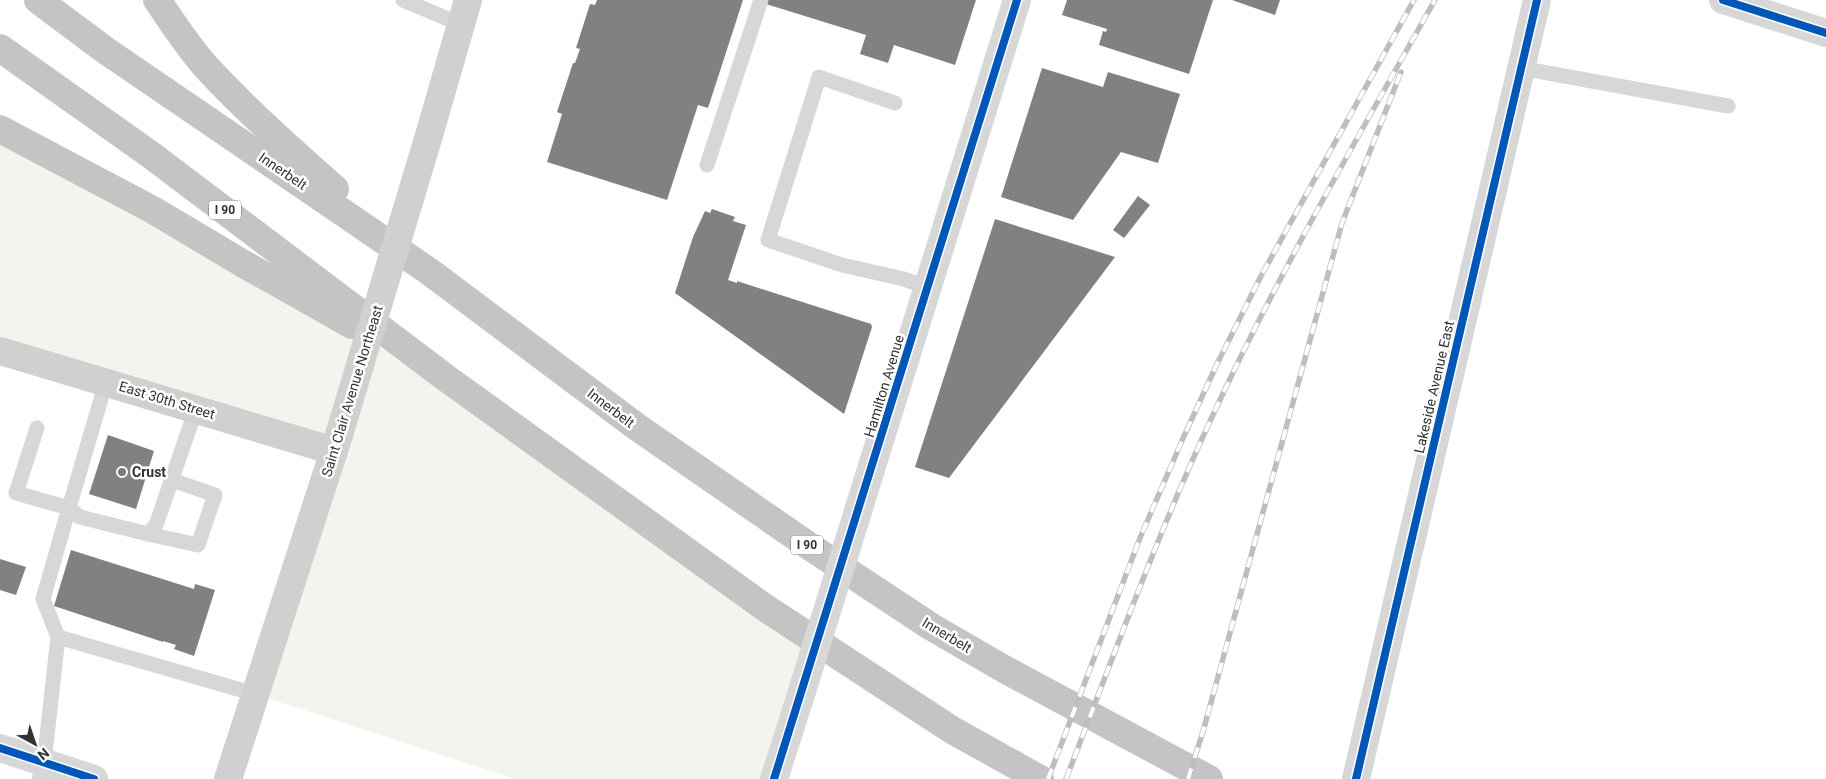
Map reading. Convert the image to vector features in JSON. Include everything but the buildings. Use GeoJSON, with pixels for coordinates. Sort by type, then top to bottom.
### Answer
{"type":"FeatureCollection","features":[{"type":"Feature","properties":{"kind":"highway","name":"Innerbelt"},"geometry":{"type":"LineString","coordinates":[[38,0],[105,50],[430,272],[637,427],[812,548],[930,626],[1004,669],[1208,779]]}},
{"type":"Feature","properties":{"kind":"highway"},"geometry":{"type":"LineString","coordinates":[[157,0],[183,39],[207,68],[259,120],[430,272]]}},
{"type":"Feature","properties":{"kind":"highway","name":"I 90"},"geometry":{"type":"LineString","coordinates":[[0,48],[151,155],[446,378],[764,607],[952,730],[1040,779]]}},
{"type":"Feature","properties":{"kind":"highway"},"geometry":{"type":"LineString","coordinates":[[0,128],[153,210],[242,263],[446,378]]}},
{"type":"Feature","properties":{"kind":"main road","name":"Saint Clair Avenue Northeast"},"geometry":{"type":"LineString","coordinates":[[228,779],[337,443],[464,12]]}},
{"type":"Feature","properties":{"kind":"main road","name":"East 30th Street"},"geometry":{"type":"LineString","coordinates":[[0,350],[196,409],[337,443]]}},
{"type":"Feature","properties":{"kind":"street","name":"Hamilton Avenue"},"geometry":{"type":"LineString","coordinates":[[774,779],[1017,0]]}},
{"type":"Feature","properties":{"kind":"street","name":"Lakeside Avenue East"},"geometry":{"type":"LineString","coordinates":[[1356,779],[1537,0]]}},
{"type":"Feature","properties":{"kind":"street"},"geometry":{"type":"LineString","coordinates":[[1723,0],[1826,33]]}},
{"type":"Feature","properties":{"kind":"street"},"geometry":{"type":"LineString","coordinates":[[0,748],[41,771],[94,779]]}},
{"type":"Feature","properties":{"kind":"lane"},"geometry":{"type":"LineString","coordinates":[[403,0],[464,12]]}},
{"type":"Feature","properties":{"kind":"lane"},"geometry":{"type":"LineString","coordinates":[[707,165],[760,0]]}},
{"type":"Feature","properties":{"kind":"lane"},"geometry":{"type":"LineString","coordinates":[[1521,68],[1728,106]]}},
{"type":"Feature","properties":{"kind":"lane"},"geometry":{"type":"LineString","coordinates":[[895,103],[819,76],[768,240],[842,265],[904,279],[928,288]]}},
{"type":"Feature","properties":{"kind":"lane"},"geometry":{"type":"LineString","coordinates":[[41,771],[58,637],[43,599],[106,382]]}},
{"type":"Feature","properties":{"kind":"lane"},"geometry":{"type":"LineString","coordinates":[[148,534],[156,525],[196,409]]}},
{"type":"Feature","properties":{"kind":"lane"},"geometry":{"type":"LineString","coordinates":[[37,428],[16,493],[70,508],[80,517],[198,545],[214,495],[172,480]]}},
{"type":"Feature","properties":{"kind":"lane"},"geometry":{"type":"LineString","coordinates":[[58,637],[255,694]]}},
{"type":"Feature","properties":{"kind":"shaded area"},"geometry":{"type":"Polygon","coordinates":[[[0,129],[446,378],[818,641],[774,779],[515,779],[255,694],[334,451],[0,351],[0,129]]]}},
{"type":"Feature","properties":{"kind":"railway"},"geometry":{"type":"LineString","coordinates":[[1048,779],[1140,538],[1217,364],[1261,276],[1414,0]]}},
{"type":"Feature","properties":{"kind":"railway"},"geometry":{"type":"LineString","coordinates":[[1066,779],[1154,551],[1192,461],[1237,364],[1291,258],[1435,0]]}},
{"type":"Feature","properties":{"kind":"railway"},"geometry":{"type":"LineString","coordinates":[[1188,779],[1204,728],[1342,223],[1401,72]]}},
{"type":"Feature","properties":{"kind":"cycle path"},"geometry":{"type":"LineString","coordinates":[[774,779],[1017,0]]}},
{"type":"Feature","properties":{"kind":"cycle path"},"geometry":{"type":"LineString","coordinates":[[1356,779],[1537,0]]}},
{"type":"Feature","properties":{"kind":"cycle path"},"geometry":{"type":"LineString","coordinates":[[1723,0],[1826,33]]}},
{"type":"Feature","properties":{"kind":"cycle path"},"geometry":{"type":"LineString","coordinates":[[0,748],[94,779]]}},
{"type":"Feature","properties":{"kind":"place","name":"Crust"},"geometry":{"type":"Point","coordinates":[122,472]}}]}
